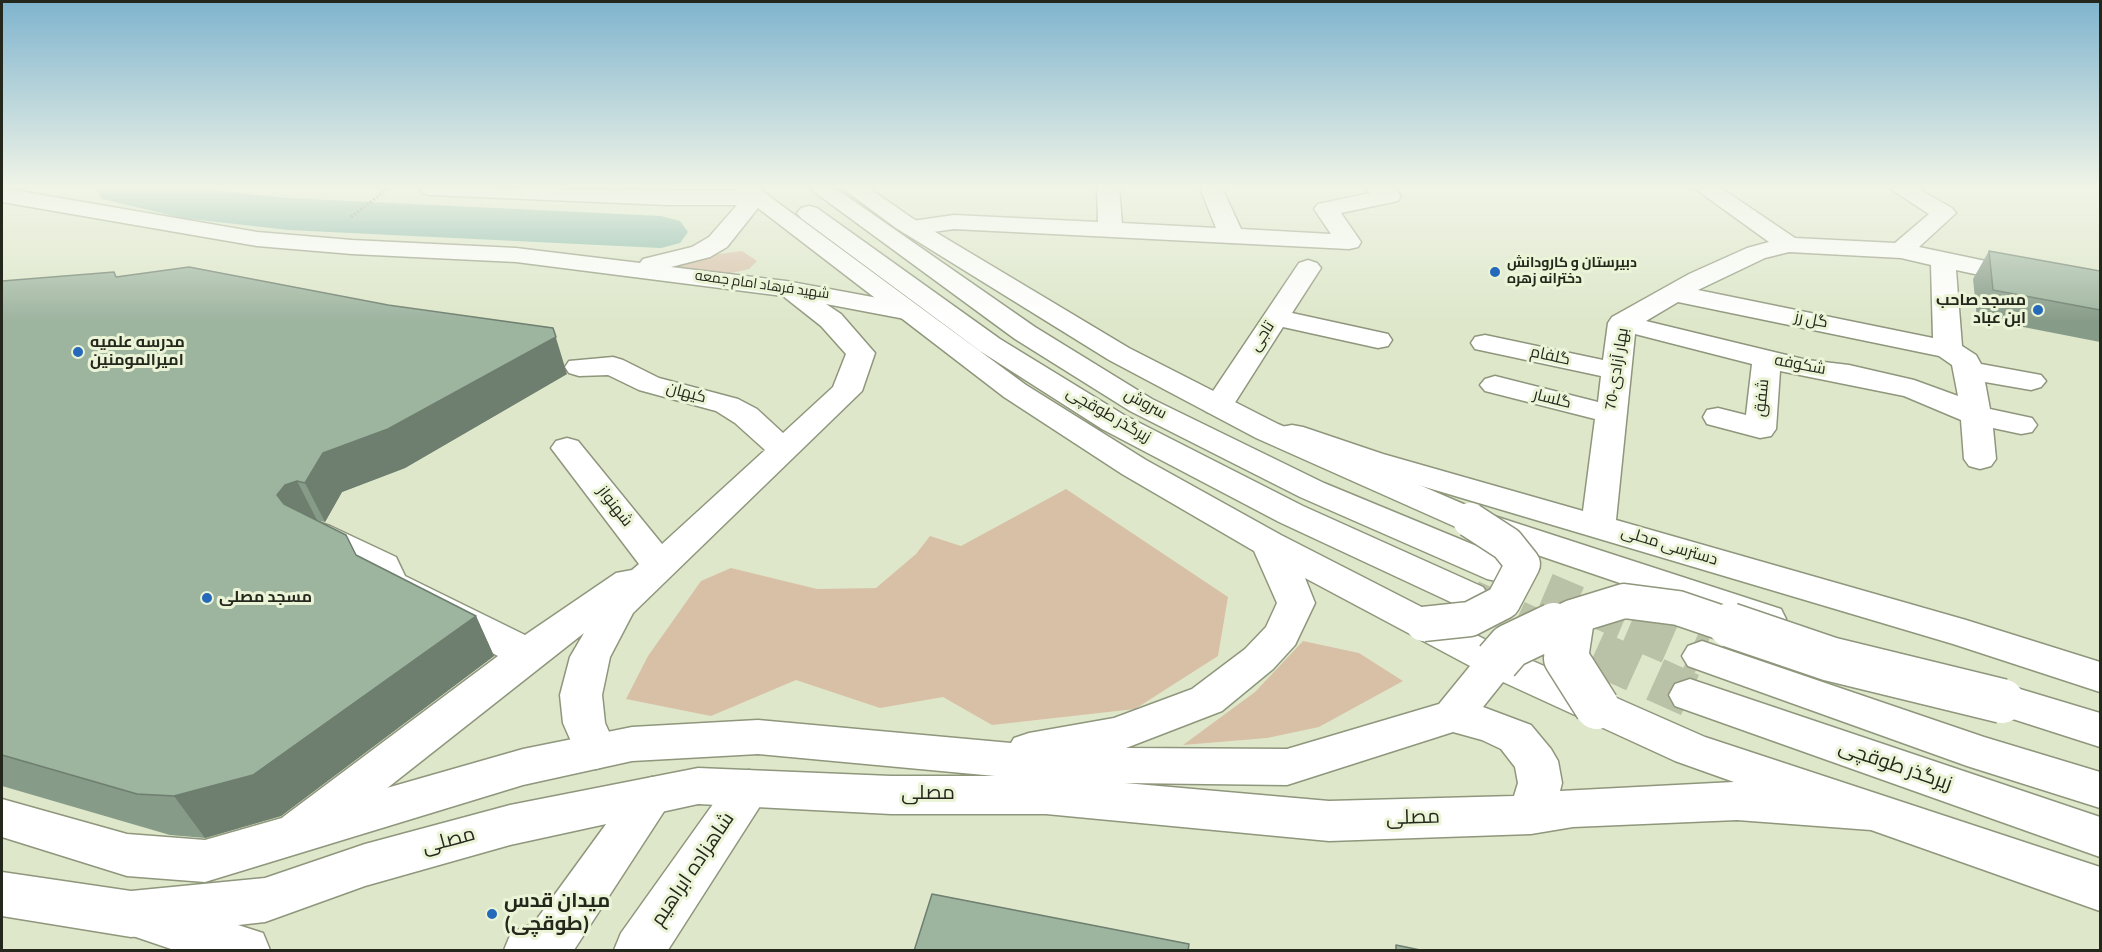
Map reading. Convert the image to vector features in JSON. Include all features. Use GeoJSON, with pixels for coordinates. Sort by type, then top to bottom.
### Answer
{"type":"FeatureCollection","features":[{"type":"Feature","properties":{"kind":"street","name":"شهید فرهاد امام جمعه"},"geometry":{"type":"LineString","coordinates":[[219,232],[257,239],[352,247],[516,255],[786,289],[905,310]]}},
{"type":"Feature","properties":{"kind":"street","name":"شهید فرهاد امام جمعه"},"geometry":{"type":"LineString","coordinates":[[618,267],[659,263],[701,252],[718,242],[725,232]]}},
{"type":"Feature","properties":{"kind":"street"},"geometry":{"type":"LineString","coordinates":[[808,232],[905,310],[1015,391],[1134,467],[1268,543],[1423,624],[1497,661],[1690,749],[2100,890]]}},
{"type":"Feature","properties":{"kind":"street","name":"زیرگذر طوقچی"},"geometry":{"type":"LineString","coordinates":[[829,232],[871,256],[990,345],[1113,422],[1291,514],[1470,596]]}},
{"type":"Feature","properties":{"kind":"street","name":"سروش"},"geometry":{"type":"LineString","coordinates":[[882,232],[1025,333],[1141,405],[1312,490],[1500,570]]}},
{"type":"Feature","properties":{"kind":"street"},"geometry":{"type":"LineString","coordinates":[[919,232],[1119,354],[1227,410],[1470,520],[2002,701],[2100,730]]}},
{"type":"Feature","properties":{"kind":"street"},"geometry":{"type":"LineString","coordinates":[[1179,232],[1349,242],[1342,232]]}},
{"type":"Feature","properties":{"kind":"street"},"geometry":{"type":"LineString","coordinates":[[1770,232],[1789,245],[1901,251],[2100,293]]}},
{"type":"Feature","properties":{"kind":"street"},"geometry":{"type":"LineString","coordinates":[[1901,251],[1922,232]]}},
{"type":"Feature","properties":{"kind":"street","name":"70-بهار آزادی"},"geometry":{"type":"LineString","coordinates":[[1598,525],[1622,323],[1674,293],[1756,253],[1789,245]]}},
{"type":"Feature","properties":{"kind":"street"},"geometry":{"type":"LineString","coordinates":[[1944,261],[1948,349],[1965,361],[1976,415],[1980,459]]}},
{"type":"Feature","properties":{"kind":"street","name":"تاجی"},"geometry":{"type":"LineString","coordinates":[[1227,410],[1276,317],[1308,268]]}},
{"type":"Feature","properties":{"kind":"street"},"geometry":{"type":"LineString","coordinates":[[596,752],[584,723],[581,695],[590,657],[618,605],[728,504],[782,449],[847,391],[861,353],[831,320],[786,289]]}},
{"type":"Feature","properties":{"kind":"street","name":"گل رز"},"geometry":{"type":"LineString","coordinates":[[1674,293],[1948,349]]}},
{"type":"Feature","properties":{"kind":"street"},"geometry":{"type":"LineString","coordinates":[[1276,317],[1378,340]]}},
{"type":"Feature","properties":{"kind":"street","name":"شکوفه"},"geometry":{"type":"LineString","coordinates":[[1622,323],[1767,359],[1914,389],[1976,415],[2021,425]]}},
{"type":"Feature","properties":{"kind":"street","name":"گلفام"},"geometry":{"type":"LineString","coordinates":[[1485,343],[1616,371]]}},
{"type":"Feature","properties":{"kind":"street","name":"شفق"},"geometry":{"type":"LineString","coordinates":[[1718,417],[1760,429],[1767,359]]}},
{"type":"Feature","properties":{"kind":"street","name":"کیهان"},"geometry":{"type":"LineString","coordinates":[[579,367],[613,366],[649,384],[727,405],[746,416],[782,449]]}},
{"type":"Feature","properties":{"kind":"street"},"geometry":{"type":"LineString","coordinates":[[1967,370],[2031,381]]}},
{"type":"Feature","properties":{"kind":"street","name":"گلسار"},"geometry":{"type":"LineString","coordinates":[[1495,385],[1610,414]]}},
{"type":"Feature","properties":{"kind":"street","name":"دسترسی محلی"},"geometry":{"type":"LineString","coordinates":[[1227,410],[1372,461],[1966,634],[2100,677]]}},
{"type":"Feature","properties":{"kind":"street","name":"شهنواز"},"geometry":{"type":"LineString","coordinates":[[567,448],[660,566]]}},
{"type":"Feature","properties":{"kind":"street"},"geometry":{"type":"LineString","coordinates":[[1423,624],[1470,620],[1503,602],[1523,564],[1507,544],[1470,520]]}},
{"type":"Feature","properties":{"kind":"street"},"geometry":{"type":"LineString","coordinates":[[318,534],[383,566],[390,584],[528,654]]}},
{"type":"Feature","properties":{"kind":"street"},"geometry":{"type":"LineString","coordinates":[[988,758],[1117,734],[1207,700],[1259,659],[1281,635],[1296,603],[1284,572],[1268,543]]}},
{"type":"Feature","properties":{"kind":"street"},"geometry":{"type":"LineString","coordinates":[[295,834],[617,587],[660,566]]}},
{"type":"Feature","properties":{"kind":"street"},"geometry":{"type":"LineString","coordinates":[[1453,716],[1510,646],[1572,617],[1624,601],[1678,608],[1830,659],[2002,701]]}},
{"type":"Feature","properties":{"kind":"street"},"geometry":{"type":"LineString","coordinates":[[1572,617],[1566,658],[1597,707]]}},
{"type":"Feature","properties":{"kind":"street","name":"زیرگذر طوقچی"},"geometry":{"type":"LineString","coordinates":[[2100,790],[1982,754],[1696,676],[2100,837]]}},
{"type":"Feature","properties":{"kind":"street"},"geometry":{"type":"LineString","coordinates":[[2,818],[127,855],[205,861],[523,767],[632,744],[758,738],[1064,765],[1287,766],[1453,716],[1492,726],[1516,737],[1536,761],[1540,783],[1531,816]]}},
{"type":"Feature","properties":{"kind":"street","name":"مصلی"},"geometry":{"type":"LineString","coordinates":[[2,894],[131,914],[265,900],[365,865],[510,825],[698,786],[891,795],[1046,795],[1329,821],[1531,816],[1573,808],[1737,801],[1871,811]]}},
{"type":"Feature","properties":{"kind":"street","name":"شاهزاده ابراهیم"},"geometry":{"type":"LineString","coordinates":[[639,951],[749,789]]}},
{"type":"Feature","properties":{"kind":"street"},"geometry":{"type":"LineString","coordinates":[[529,951],[552,940],[652,796]]}},
{"type":"Feature","properties":{"kind":"street"},"geometry":{"type":"LineString","coordinates":[[131,914],[245,951]]}},
{"type":"Feature","properties":{"kind":"shaded area"},"geometry":{"type":"Polygon","coordinates":[[[742,251],[757,261],[749,269],[727,274],[669,267],[711,255],[742,251]]]}},
{"type":"Feature","properties":{"kind":"shaded area"},"geometry":{"type":"Polygon","coordinates":[[[1066,489],[1228,597],[1218,656],[1135,709],[992,725],[943,697],[880,708],[796,680],[711,716],[626,699],[648,656],[701,581],[731,568],[817,589],[876,588],[916,554],[930,536],[961,546],[1066,489]]]}},
{"type":"Feature","properties":{"kind":"shaded area"},"geometry":{"type":"Polygon","coordinates":[[[1303,641],[1359,653],[1403,681],[1319,727],[1267,738],[1183,745],[1255,692],[1303,641]]]}},
{"type":"Feature","properties":{"kind":"building"},"geometry":{"type":"Polygon","coordinates":[[[1989,251],[2100,271],[2100,310],[1993,290],[1989,251]]]}},
{"type":"Feature","properties":{"kind":"building","name":"مسجد مصلی"},"geometry":{"type":"Polygon","coordinates":[[[189,267],[388,305],[553,328],[556,337],[388,429],[323,453],[305,483],[297,481],[285,485],[277,495],[284,504],[346,535],[356,555],[476,616],[253,775],[174,796],[137,794],[2,755],[2,281],[114,272],[116,277],[189,267]]]}},
{"type":"Feature","properties":{"kind":"building"},"geometry":{"type":"Polygon","coordinates":[[[932,894],[1189,944],[1188,951],[914,951],[932,894]]]}},
{"type":"Feature","properties":{"kind":"building"},"geometry":{"type":"Polygon","coordinates":[[[1396,945],[1425,951],[1396,951],[1396,945]]]}},
{"type":"Feature","properties":{"kind":"tunnel"},"geometry":{"type":"LineString","coordinates":[[1500,570],[1634,627]]}},
{"type":"Feature","properties":{"kind":"tunnel"},"geometry":{"type":"LineString","coordinates":[[1472,597],[1539,627]]}},
{"type":"Feature","properties":{"kind":"tunnel"},"geometry":{"type":"LineString","coordinates":[[1535,625],[1690,695]]}},
{"type":"Feature","properties":{"kind":"tunnel"},"geometry":{"type":"LineString","coordinates":[[1630,625],[1702,656]]}},
{"type":"Feature","properties":{"kind":"place","name":"دبیرستان و کارودانش دخترانه زهره"},"geometry":{"type":"Point","coordinates":[1495,272]}},
{"type":"Feature","properties":{"kind":"place","name":"مسجد صاحب ابن عباد"},"geometry":{"type":"Point","coordinates":[2038,310]}},
{"type":"Feature","properties":{"kind":"place","name":"مدرسه علمیه امیرالمومنین"},"geometry":{"type":"Point","coordinates":[78,352]}},
{"type":"Feature","properties":{"kind":"place","name":"مسجد مصلی"},"geometry":{"type":"Point","coordinates":[207,598]}},
{"type":"Feature","properties":{"kind":"place","name":"میدان قدس (طوقچی)"},"geometry":{"type":"Point","coordinates":[492,914]}}]}
